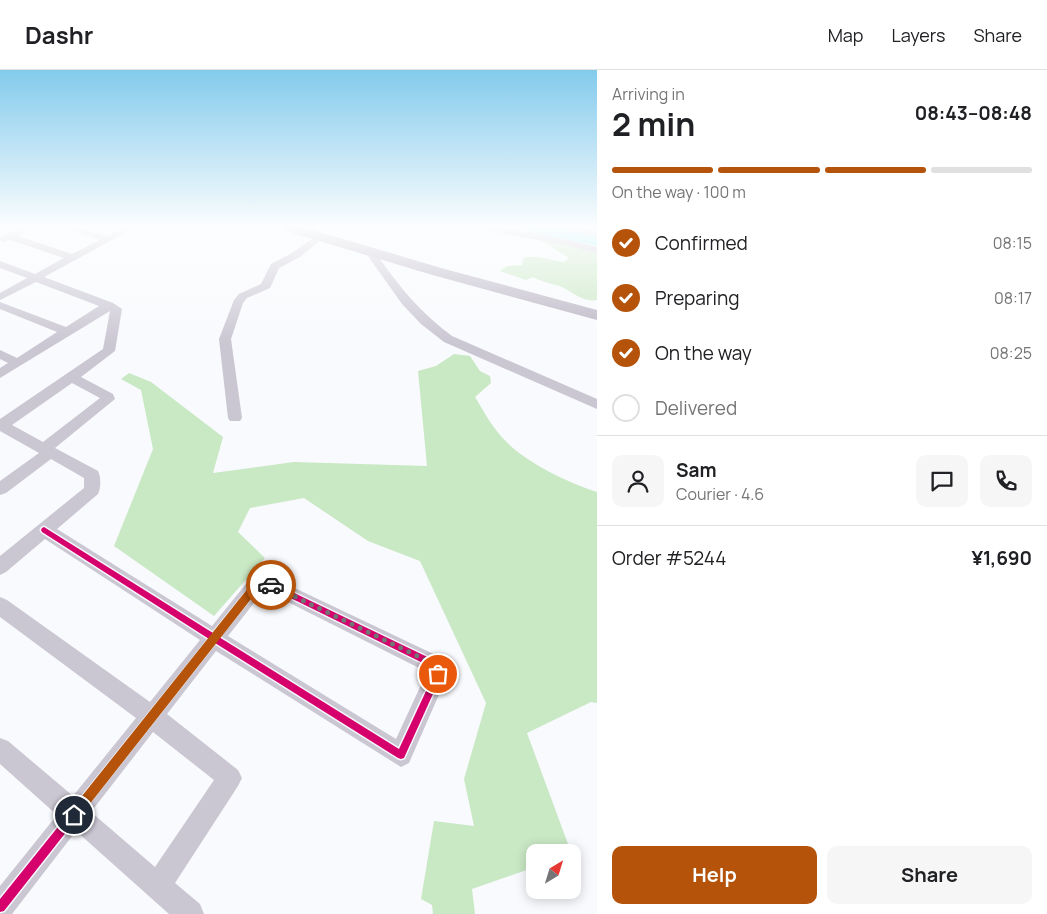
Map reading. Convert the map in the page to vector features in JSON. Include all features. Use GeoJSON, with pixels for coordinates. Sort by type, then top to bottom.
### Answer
{"type":"FeatureCollection","features":[{"type":"Feature","properties":{"kind":"main road"},"geometry":{"type":"LineString","coordinates":[[423,266],[597,315]]}},
{"type":"Feature","properties":{"kind":"street"},"geometry":{"type":"LineString","coordinates":[[0,567],[92,490],[93,484],[92,476],[0,426],[109,350],[116,309],[110,305],[6,266]]}},
{"type":"Feature","properties":{"kind":"street"},"geometry":{"type":"LineString","coordinates":[[0,297],[58,266]]}},
{"type":"Feature","properties":{"kind":"street"},"geometry":{"type":"LineString","coordinates":[[235,418],[225,338],[238,302],[245,294],[266,286],[275,266]]}},
{"type":"Feature","properties":{"kind":"street"},"geometry":{"type":"LineString","coordinates":[[380,266],[400,297],[430,327],[448,339],[597,404]]}},
{"type":"Feature","properties":{"kind":"street"},"geometry":{"type":"LineString","coordinates":[[0,305],[67,332]]}},
{"type":"Feature","properties":{"kind":"street"},"geometry":{"type":"LineString","coordinates":[[0,374],[110,305]]}},
{"type":"Feature","properties":{"kind":"street"},"geometry":{"type":"LineString","coordinates":[[0,354],[18,363]]}},
{"type":"Feature","properties":{"kind":"street"},"geometry":{"type":"LineString","coordinates":[[0,489],[108,399],[108,396],[70,377]]}},
{"type":"Feature","properties":{"kind":"street"},"geometry":{"type":"LineString","coordinates":[[0,907],[214,638],[261,580],[438,666],[438,674],[401,755],[214,638],[44,530]]}},
{"type":"Feature","properties":{"kind":"street"},"geometry":{"type":"LineString","coordinates":[[0,606],[152,716],[230,778],[158,886]]}},
{"type":"Feature","properties":{"kind":"street"},"geometry":{"type":"LineString","coordinates":[[0,749],[190,914]]}},
{"type":"Feature","properties":{"kind":"green space"},"geometry":{"type":"Polygon","coordinates":[[[506,266],[597,266],[597,300],[585,299],[561,287],[533,277],[526,280],[500,271],[506,266]]]}},
{"type":"Feature","properties":{"kind":"green space"},"geometry":{"type":"Polygon","coordinates":[[[454,354],[470,356],[480,371],[490,376],[491,383],[475,397],[490,422],[505,441],[542,468],[570,482],[597,492],[597,703],[591,702],[527,733],[568,844],[526,844],[526,870],[472,889],[475,914],[433,914],[432,905],[421,899],[434,821],[474,826],[464,779],[486,703],[420,561],[368,541],[304,498],[250,508],[238,532],[265,558],[214,616],[114,546],[153,449],[141,390],[121,379],[129,373],[151,382],[223,437],[213,473],[294,462],[427,466],[418,371],[436,366],[454,354]]]}},
{"type":"Feature","properties":{"kind":"cycle path"},"geometry":{"type":"LineString","coordinates":[[0,907],[214,638],[44,530]]}},
{"type":"Feature","properties":{"kind":"cycle path"},"geometry":{"type":"LineString","coordinates":[[261,580],[437,666],[438,674],[401,755],[214,638],[261,580]]}},
{"type":"Feature","properties":{"kind":"way so far"},"geometry":{"type":"LineString","coordinates":[[271,585],[438,666],[438,674]]}},
{"type":"Feature","properties":{"kind":"route"},"geometry":{"type":"LineString","coordinates":[[74,815],[261,580],[271,585]]}}]}
